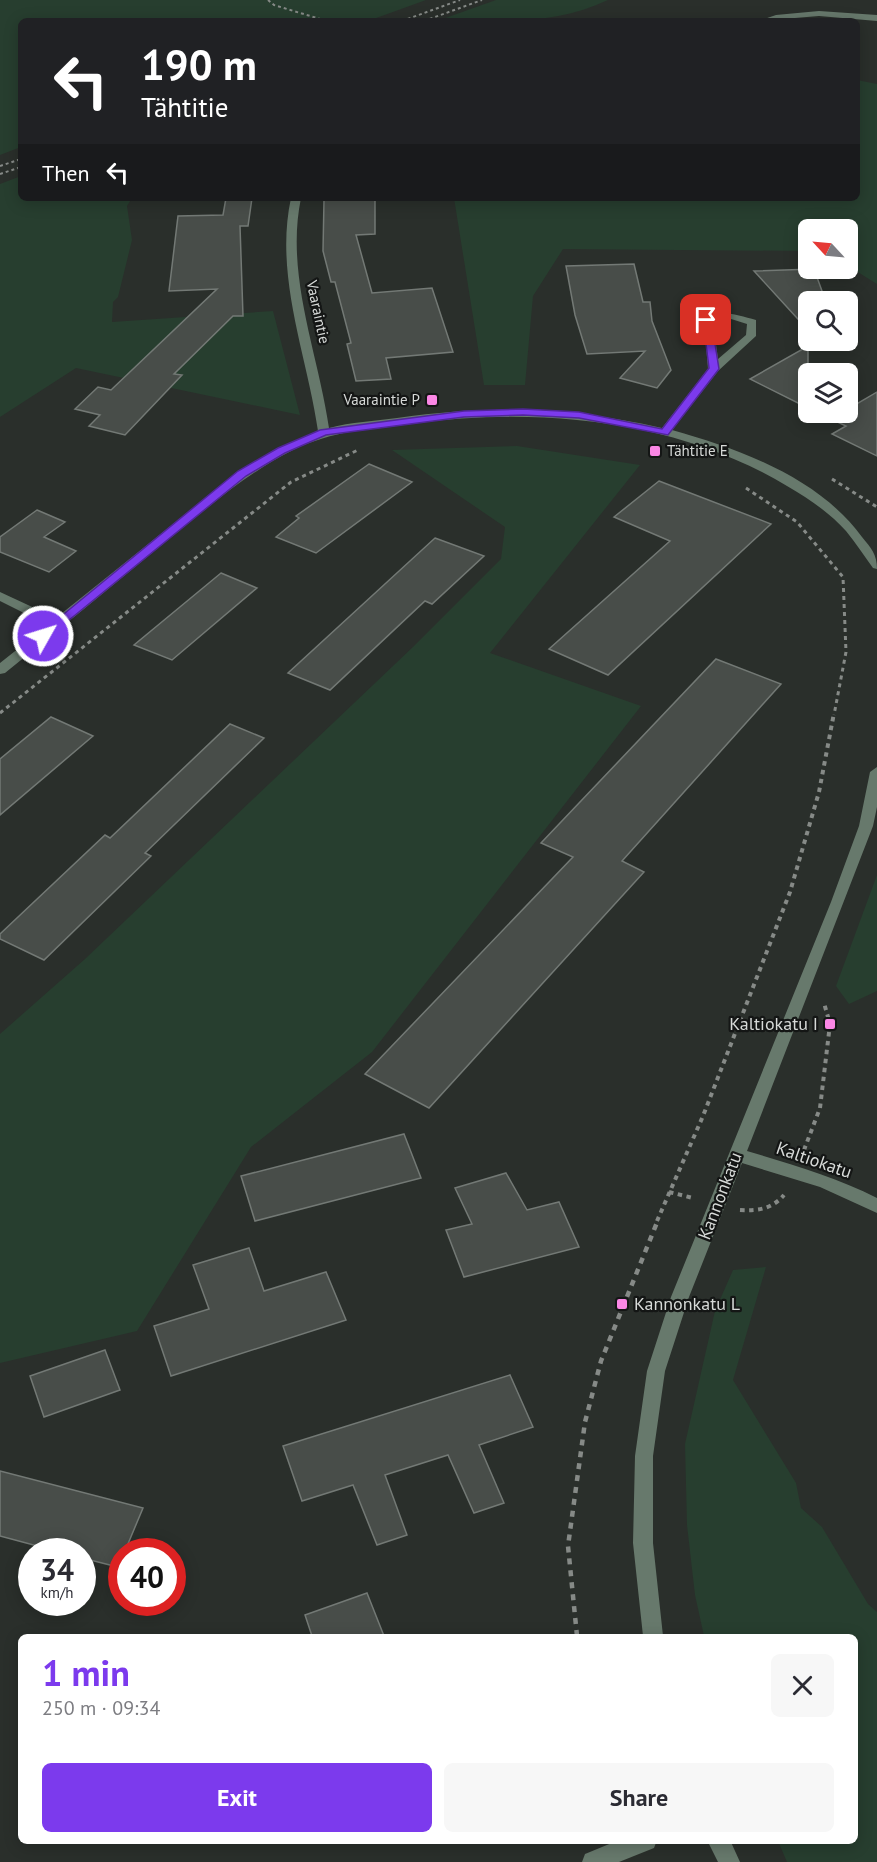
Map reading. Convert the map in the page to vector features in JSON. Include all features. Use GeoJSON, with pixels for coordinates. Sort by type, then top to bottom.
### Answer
{"type":"FeatureCollection","features":[{"type":"Feature","properties":{"kind":"street"},"geometry":{"type":"LineString","coordinates":[[776,18],[804,12],[854,14],[877,18]]}},
{"type":"Feature","properties":{"kind":"street","name":"Vaaraintie"},"geometry":{"type":"LineString","coordinates":[[296,201],[291,235],[293,274],[322,408],[324,432]]}},
{"type":"Feature","properties":{"kind":"street"},"geometry":{"type":"LineString","coordinates":[[665,432],[714,369],[752,336],[752,322],[728,315],[706,320],[702,330],[711,344],[714,369]]}},
{"type":"Feature","properties":{"kind":"street"},"geometry":{"type":"LineString","coordinates":[[0,670],[242,474],[282,450],[324,432],[464,414],[523,412],[579,415],[665,432],[721,448],[767,468],[804,489],[868,541],[877,565]]}},
{"type":"Feature","properties":{"kind":"street"},"geometry":{"type":"LineString","coordinates":[[0,596],[57,624]]}},
{"type":"Feature","properties":{"kind":"street","name":"Kannonkatu"},"geometry":{"type":"LineString","coordinates":[[653,1634],[643,1543],[644,1456],[656,1371],[680,1297],[811,972],[866,826],[877,772]]}},
{"type":"Feature","properties":{"kind":"street","name":"Kaltiokatu"},"geometry":{"type":"LineString","coordinates":[[736,1155],[796,1172],[859,1196],[877,1206]]}},
{"type":"Feature","properties":{"kind":"street"},"geometry":{"type":"LineString","coordinates":[[593,1862],[636,1844]]}},
{"type":"Feature","properties":{"kind":"street"},"geometry":{"type":"LineString","coordinates":[[720,1844],[729,1862]]}},
{"type":"Feature","properties":{"kind":"path"},"geometry":{"type":"LineString","coordinates":[[268,0],[274,5],[317,18]]}},
{"type":"Feature","properties":{"kind":"path"},"geometry":{"type":"LineString","coordinates":[[410,18],[460,0]]}},
{"type":"Feature","properties":{"kind":"path"},"geometry":{"type":"LineString","coordinates":[[432,18],[482,0]]}},
{"type":"Feature","properties":{"kind":"path"},"geometry":{"type":"LineString","coordinates":[[0,166],[18,160]]}},
{"type":"Feature","properties":{"kind":"path"},"geometry":{"type":"LineString","coordinates":[[0,174],[18,168]]}},
{"type":"Feature","properties":{"kind":"path"},"geometry":{"type":"LineString","coordinates":[[0,713],[291,482],[360,449]]}},
{"type":"Feature","properties":{"kind":"path"},"geometry":{"type":"LineString","coordinates":[[577,1634],[568,1546],[585,1422],[601,1361],[664,1202],[704,1116],[790,892],[819,792],[846,652],[843,577],[796,522],[739,483]]}},
{"type":"Feature","properties":{"kind":"path"},"geometry":{"type":"LineString","coordinates":[[796,1172],[820,1108],[830,1024],[811,972]]}},
{"type":"Feature","properties":{"kind":"green space"},"geometry":{"type":"Polygon","coordinates":[[[0,0],[426,0],[376,18],[18,18],[18,148],[0,155],[0,0]]]}},
{"type":"Feature","properties":{"kind":"green space"},"geometry":{"type":"Polygon","coordinates":[[[496,0],[608,0],[567,14],[546,18],[445,18],[496,0]]]}},
{"type":"Feature","properties":{"kind":"green space"},"geometry":{"type":"Polygon","coordinates":[[[860,81],[877,84],[877,284],[858,272],[858,219],[798,219],[798,251],[563,249],[533,296],[525,385],[484,385],[454,201],[860,201],[860,81]]]}},
{"type":"Feature","properties":{"kind":"green space"},"geometry":{"type":"Polygon","coordinates":[[[18,177],[18,201],[130,201],[127,206],[132,240],[118,297],[113,302],[112,322],[273,311],[300,415],[76,368],[0,417],[0,184],[18,177]]]}},
{"type":"Feature","properties":{"kind":"green space"},"geometry":{"type":"Polygon","coordinates":[[[517,446],[640,465],[490,653],[641,706],[372,1052],[251,1147],[137,1331],[0,1363],[0,1034],[85,959],[414,646],[501,559],[505,527],[392,450],[517,446]]]}},
{"type":"Feature","properties":{"kind":"green space"},"geometry":{"type":"Polygon","coordinates":[[[877,875],[877,991],[849,1004],[836,986],[877,875]]]}},
{"type":"Feature","properties":{"kind":"green space"},"geometry":{"type":"Polygon","coordinates":[[[766,1267],[733,1380],[796,1483],[801,1508],[822,1527],[868,1604],[877,1612],[877,1862],[787,1862],[779,1844],[858,1844],[858,1634],[704,1634],[695,1595],[687,1525],[685,1444],[715,1311],[733,1270],[766,1267]]]}},
{"type":"Feature","properties":{"kind":"building"},"geometry":{"type":"Polygon","coordinates":[[[225,201],[252,201],[248,226],[240,226],[243,316],[233,316],[174,374],[182,375],[125,435],[89,426],[100,415],[75,409],[98,387],[111,390],[217,289],[169,291],[178,216],[223,215],[225,201]]]}},
{"type":"Feature","properties":{"kind":"building"},"geometry":{"type":"Polygon","coordinates":[[[324,201],[375,201],[375,234],[356,235],[372,293],[432,288],[453,352],[386,358],[391,379],[356,381],[347,344],[351,343],[335,282],[331,282],[323,251],[324,201]]]}},
{"type":"Feature","properties":{"kind":"building"},"geometry":{"type":"Polygon","coordinates":[[[634,264],[643,302],[650,302],[652,321],[671,370],[657,388],[620,378],[645,351],[587,354],[575,315],[566,266],[634,264]]]}},
{"type":"Feature","properties":{"kind":"building"},"geometry":{"type":"Polygon","coordinates":[[[798,270],[798,279],[818,279],[822,291],[798,291],[798,319],[754,271],[798,270]]]}},
{"type":"Feature","properties":{"kind":"building"},"geometry":{"type":"Polygon","coordinates":[[[799,351],[808,351],[808,363],[798,363],[798,403],[750,379],[799,351]]]}},
{"type":"Feature","properties":{"kind":"building"},"geometry":{"type":"Polygon","coordinates":[[[877,392],[877,456],[832,434],[846,426],[840,423],[858,423],[858,403],[877,392]]]}},
{"type":"Feature","properties":{"kind":"building"},"geometry":{"type":"Polygon","coordinates":[[[369,464],[412,482],[316,553],[276,537],[299,518],[296,516],[369,464]]]}},
{"type":"Feature","properties":{"kind":"building"},"geometry":{"type":"Polygon","coordinates":[[[659,481],[771,524],[608,675],[549,649],[670,541],[614,517],[659,481]]]}},
{"type":"Feature","properties":{"kind":"building"},"geometry":{"type":"Polygon","coordinates":[[[37,510],[65,522],[44,537],[76,551],[49,572],[0,552],[0,537],[37,510]]]}},
{"type":"Feature","properties":{"kind":"building"},"geometry":{"type":"Polygon","coordinates":[[[435,538],[484,556],[432,604],[425,601],[330,690],[288,673],[435,538]]]}},
{"type":"Feature","properties":{"kind":"building"},"geometry":{"type":"Polygon","coordinates":[[[221,573],[257,588],[172,660],[134,645],[221,573]]]}},
{"type":"Feature","properties":{"kind":"building"},"geometry":{"type":"Polygon","coordinates":[[[716,659],[781,684],[622,861],[644,872],[429,1108],[365,1074],[573,857],[541,843],[716,659]]]}},
{"type":"Feature","properties":{"kind":"building"},"geometry":{"type":"Polygon","coordinates":[[[51,717],[93,736],[0,815],[0,759],[51,717]]]}},
{"type":"Feature","properties":{"kind":"building"},"geometry":{"type":"Polygon","coordinates":[[[230,724],[264,738],[145,853],[151,856],[44,960],[0,939],[0,934],[105,835],[110,838],[230,724]]]}},
{"type":"Feature","properties":{"kind":"building"},"geometry":{"type":"Polygon","coordinates":[[[404,1134],[421,1178],[255,1221],[241,1176],[404,1134]]]}},
{"type":"Feature","properties":{"kind":"building"},"geometry":{"type":"Polygon","coordinates":[[[506,1173],[527,1210],[559,1202],[579,1247],[464,1277],[446,1230],[472,1224],[455,1188],[506,1173]]]}},
{"type":"Feature","properties":{"kind":"building"},"geometry":{"type":"Polygon","coordinates":[[[249,1248],[264,1291],[326,1272],[346,1320],[171,1376],[154,1326],[209,1309],[193,1265],[249,1248]]]}},
{"type":"Feature","properties":{"kind":"building"},"geometry":{"type":"Polygon","coordinates":[[[105,1350],[120,1390],[44,1417],[30,1376],[105,1350]]]}},
{"type":"Feature","properties":{"kind":"building"},"geometry":{"type":"Polygon","coordinates":[[[510,1375],[533,1427],[479,1445],[504,1503],[474,1513],[448,1455],[385,1475],[407,1535],[377,1545],[353,1485],[302,1501],[283,1446],[510,1375]]]}},
{"type":"Feature","properties":{"kind":"building"},"geometry":{"type":"Polygon","coordinates":[[[0,1471],[143,1508],[130,1538],[108,1538],[108,1564],[96,1562],[96,1538],[18,1538],[18,1541],[0,1536],[0,1471]]]}},
{"type":"Feature","properties":{"kind":"building"},"geometry":{"type":"Polygon","coordinates":[[[367,1593],[383,1634],[311,1634],[305,1615],[367,1593]]]}},
{"type":"Feature","properties":{"kind":"place","name":"Vaaraintie P"},"geometry":{"type":"Point","coordinates":[432,400]}},
{"type":"Feature","properties":{"kind":"place","name":"Tähtitie E"},"geometry":{"type":"Point","coordinates":[655,451]}},
{"type":"Feature","properties":{"kind":"place","name":"Kaltiokatu I"},"geometry":{"type":"Point","coordinates":[830,1024]}},
{"type":"Feature","properties":{"kind":"place","name":"Kannonkatu L"},"geometry":{"type":"Point","coordinates":[622,1304]}},
{"type":"Feature","properties":{"kind":"route"},"geometry":{"type":"LineString","coordinates":[[43,636],[242,474],[282,450],[324,432],[464,414],[523,412],[579,415],[665,432],[714,369],[711,344],[702,330],[706,320]]}}]}
